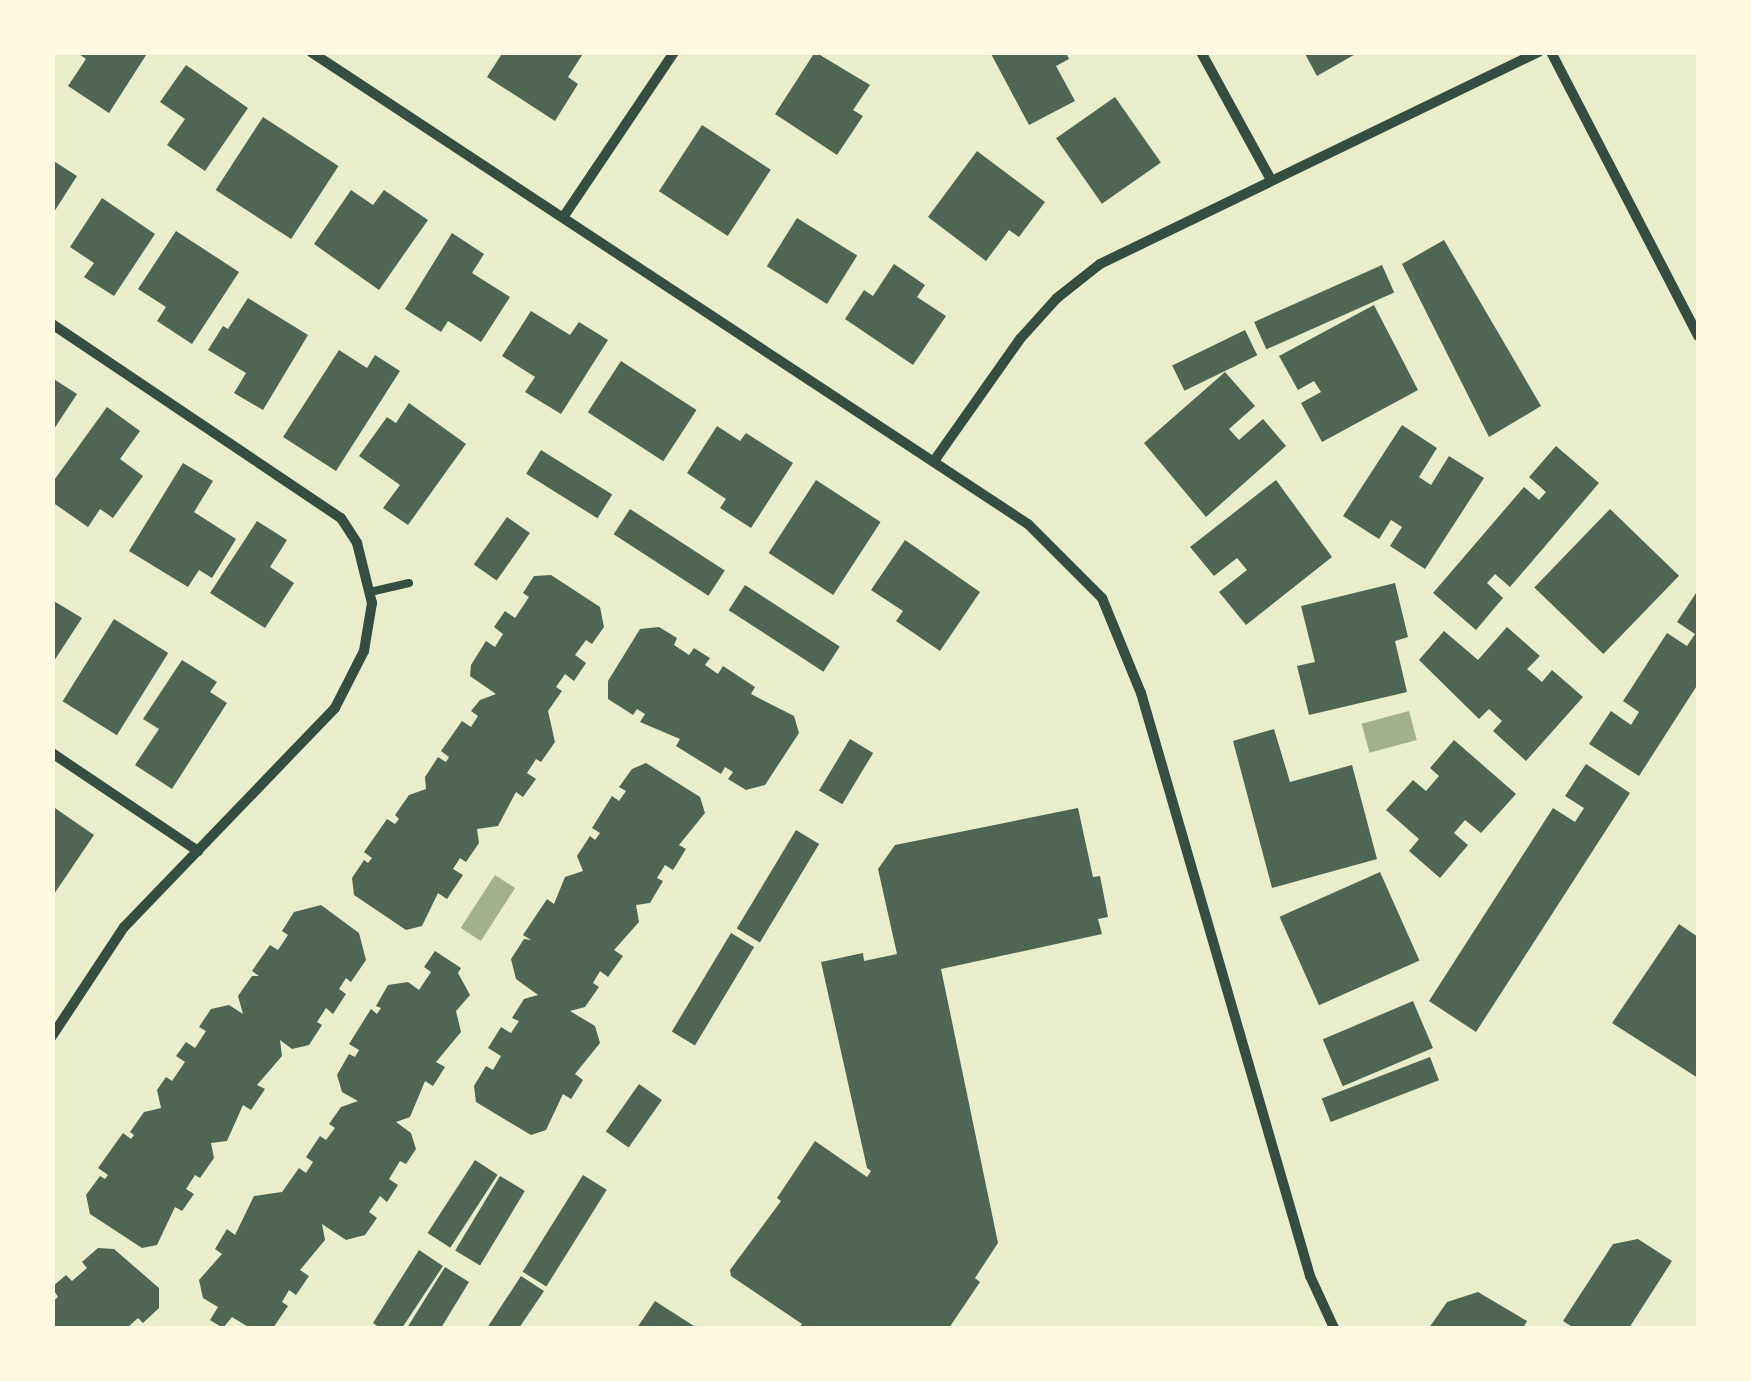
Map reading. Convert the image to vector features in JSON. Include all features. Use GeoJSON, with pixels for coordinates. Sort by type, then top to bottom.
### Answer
{"type":"FeatureCollection","features":[{"type":"Feature","properties":{"kind":"street"},"geometry":{"type":"LineString","coordinates":[[311,52],[1028,524],[1102,598],[1123,641],[1310,1276],[1334,1328]]}},
{"type":"Feature","properties":{"kind":"street"},"geometry":{"type":"LineString","coordinates":[[564,216],[674,52]]}},
{"type":"Feature","properties":{"kind":"street"},"geometry":{"type":"LineString","coordinates":[[1201,52],[1270,180]]}},
{"type":"Feature","properties":{"kind":"street"},"geometry":{"type":"LineString","coordinates":[[934,461],[1020,339],[1057,298],[1100,264],[1538,52]]}},
{"type":"Feature","properties":{"kind":"street"},"geometry":{"type":"LineString","coordinates":[[1551,52],[1698,336]]}},
{"type":"Feature","properties":{"kind":"street"},"geometry":{"type":"LineString","coordinates":[[52,324],[321,501],[341,518],[362,562],[370,592],[370,628],[364,652],[335,708],[124,927],[52,1036]]}},
{"type":"Feature","properties":{"kind":"street"},"geometry":{"type":"LineString","coordinates":[[52,753],[198,851]]}},
{"type":"Feature","properties":{"kind":"lane"},"geometry":{"type":"LineString","coordinates":[[370,592],[409,583]]}},
{"type":"Feature","properties":{"kind":"shaded area"},"geometry":{"type":"Polygon","coordinates":[[[1409,711],[1417,740],[1369,753],[1362,724],[1409,711]]]}},
{"type":"Feature","properties":{"kind":"shaded area"},"geometry":{"type":"Polygon","coordinates":[[[495,875],[515,888],[481,941],[461,928],[495,875]]]}},
{"type":"Feature","properties":{"kind":"building"},"geometry":{"type":"Polygon","coordinates":[[[76,52],[148,52],[109,113],[68,86],[86,59],[76,52]]]}},
{"type":"Feature","properties":{"kind":"building"},"geometry":{"type":"Polygon","coordinates":[[[503,52],[584,52],[568,77],[578,84],[555,121],[487,77],[503,52]]]}},
{"type":"Feature","properties":{"kind":"building"},"geometry":{"type":"Polygon","coordinates":[[[815,52],[870,85],[853,110],[863,116],[837,155],[775,114],[815,52]]]}},
{"type":"Feature","properties":{"kind":"building"},"geometry":{"type":"Polygon","coordinates":[[[990,52],[1066,52],[1069,59],[1056,66],[1075,101],[1029,125],[990,52]]]}},
{"type":"Feature","properties":{"kind":"building"},"geometry":{"type":"Polygon","coordinates":[[[1304,52],[1359,52],[1317,76],[1304,52]]]}},
{"type":"Feature","properties":{"kind":"building"},"geometry":{"type":"Polygon","coordinates":[[[186,65],[248,108],[205,171],[167,145],[185,119],[160,102],[186,65]]]}},
{"type":"Feature","properties":{"kind":"building"},"geometry":{"type":"Polygon","coordinates":[[[1115,97],[1161,163],[1102,204],[1056,138],[1115,97]]]}},
{"type":"Feature","properties":{"kind":"building"},"geometry":{"type":"Polygon","coordinates":[[[263,117],[338,166],[291,239],[216,190],[263,117]]]}},
{"type":"Feature","properties":{"kind":"building"},"geometry":{"type":"Polygon","coordinates":[[[702,125],[771,170],[728,236],[659,191],[702,125]]]}},
{"type":"Feature","properties":{"kind":"building"},"geometry":{"type":"Polygon","coordinates":[[[977,151],[1045,202],[1019,237],[1009,230],[986,261],[928,217],[977,151]]]}},
{"type":"Feature","properties":{"kind":"building"},"geometry":{"type":"Polygon","coordinates":[[[52,160],[77,176],[52,215],[52,160]]]}},
{"type":"Feature","properties":{"kind":"building"},"geometry":{"type":"Polygon","coordinates":[[[351,190],[373,205],[384,190],[428,220],[379,290],[314,244],[351,190]]]}},
{"type":"Feature","properties":{"kind":"building"},"geometry":{"type":"Polygon","coordinates":[[[102,198],[155,234],[114,296],[84,277],[94,263],[70,247],[102,198]]]}},
{"type":"Feature","properties":{"kind":"building"},"geometry":{"type":"Polygon","coordinates":[[[797,218],[857,256],[827,304],[767,266],[797,218]]]}},
{"type":"Feature","properties":{"kind":"building"},"geometry":{"type":"Polygon","coordinates":[[[176,231],[239,272],[192,344],[157,321],[166,307],[138,289],[176,231]]]}},
{"type":"Feature","properties":{"kind":"building"},"geometry":{"type":"Polygon","coordinates":[[[452,233],[484,254],[472,273],[510,297],[481,342],[448,321],[441,332],[405,309],[452,233]]]}},
{"type":"Feature","properties":{"kind":"building"},"geometry":{"type":"Polygon","coordinates":[[[1444,240],[1541,406],[1489,437],[1402,264],[1444,240]]]}},
{"type":"Feature","properties":{"kind":"building"},"geometry":{"type":"Polygon","coordinates":[[[894,264],[925,285],[917,297],[946,316],[913,365],[845,319],[864,290],[873,296],[894,264]]]}},
{"type":"Feature","properties":{"kind":"building"},"geometry":{"type":"Polygon","coordinates":[[[1382,265],[1394,292],[1266,349],[1254,322],[1382,265]]]}},
{"type":"Feature","properties":{"kind":"building"},"geometry":{"type":"Polygon","coordinates":[[[248,298],[308,335],[263,410],[234,393],[246,373],[208,350],[223,326],[228,329],[248,298]]]}},
{"type":"Feature","properties":{"kind":"building"},"geometry":{"type":"Polygon","coordinates":[[[1374,305],[1418,390],[1322,442],[1301,403],[1321,392],[1314,381],[1298,390],[1279,356],[1374,305]]]}},
{"type":"Feature","properties":{"kind":"building"},"geometry":{"type":"Polygon","coordinates":[[[531,311],[570,335],[579,322],[608,340],[561,414],[525,392],[535,377],[502,356],[531,311]]]}},
{"type":"Feature","properties":{"kind":"building"},"geometry":{"type":"Polygon","coordinates":[[[1245,330],[1257,355],[1184,391],[1172,366],[1245,330]]]}},
{"type":"Feature","properties":{"kind":"building"},"geometry":{"type":"Polygon","coordinates":[[[339,350],[367,368],[375,355],[400,371],[336,471],[283,437],[339,350]]]}},
{"type":"Feature","properties":{"kind":"building"},"geometry":{"type":"Polygon","coordinates":[[[621,361],[696,410],[663,461],[588,412],[621,361]]]}},
{"type":"Feature","properties":{"kind":"building"},"geometry":{"type":"Polygon","coordinates":[[[1225,372],[1255,406],[1229,429],[1239,440],[1263,419],[1286,446],[1206,517],[1144,443],[1225,372]]]}},
{"type":"Feature","properties":{"kind":"building"},"geometry":{"type":"Polygon","coordinates":[[[52,378],[77,394],[52,432],[52,378]]]}},
{"type":"Feature","properties":{"kind":"building"},"geometry":{"type":"Polygon","coordinates":[[[409,403],[466,444],[408,525],[383,508],[400,485],[359,456],[387,417],[396,423],[409,403]]]}},
{"type":"Feature","properties":{"kind":"building"},"geometry":{"type":"Polygon","coordinates":[[[107,407],[140,431],[120,459],[143,476],[113,518],[100,509],[88,527],[52,502],[52,483],[107,407]]]}},
{"type":"Feature","properties":{"kind":"building"},"geometry":{"type":"Polygon","coordinates":[[[1402,425],[1437,448],[1419,477],[1431,485],[1449,456],[1484,478],[1425,569],[1390,546],[1402,527],[1391,520],[1379,539],[1343,516],[1402,425]]]}},
{"type":"Feature","properties":{"kind":"building"},"geometry":{"type":"Polygon","coordinates":[[[717,426],[740,441],[746,433],[793,463],[751,528],[720,508],[726,499],[687,473],[717,426]]]}},
{"type":"Feature","properties":{"kind":"building"},"geometry":{"type":"Polygon","coordinates":[[[1556,446],[1599,483],[1510,587],[1495,574],[1487,583],[1503,598],[1476,630],[1433,593],[1524,487],[1539,500],[1546,492],[1529,477],[1556,446]]]}},
{"type":"Feature","properties":{"kind":"building"},"geometry":{"type":"Polygon","coordinates":[[[541,450],[612,495],[597,518],[526,474],[541,450]]]}},
{"type":"Feature","properties":{"kind":"building"},"geometry":{"type":"Polygon","coordinates":[[[183,463],[213,481],[194,512],[236,539],[212,578],[199,570],[188,587],[129,551],[183,463]]]}},
{"type":"Feature","properties":{"kind":"building"},"geometry":{"type":"Polygon","coordinates":[[[816,480],[881,522],[833,595],[769,553],[816,480]]]}},
{"type":"Feature","properties":{"kind":"building"},"geometry":{"type":"Polygon","coordinates":[[[1276,480],[1332,557],[1246,625],[1219,592],[1247,570],[1237,558],[1214,576],[1190,547],[1276,480]]]}},
{"type":"Feature","properties":{"kind":"building"},"geometry":{"type":"Polygon","coordinates":[[[630,509],[725,571],[708,596],[614,534],[630,509]]]}},
{"type":"Feature","properties":{"kind":"building"},"geometry":{"type":"Polygon","coordinates":[[[1610,509],[1679,576],[1603,654],[1534,587],[1610,509]]]}},
{"type":"Feature","properties":{"kind":"building"},"geometry":{"type":"Polygon","coordinates":[[[507,517],[530,533],[497,581],[474,565],[507,517]]]}},
{"type":"Feature","properties":{"kind":"building"},"geometry":{"type":"Polygon","coordinates":[[[257,521],[287,540],[270,567],[294,583],[265,628],[210,593],[257,521]]]}},
{"type":"Feature","properties":{"kind":"building"},"geometry":{"type":"Polygon","coordinates":[[[905,540],[980,592],[940,651],[896,621],[903,611],[871,590],[905,540]]]}},
{"type":"Feature","properties":{"kind":"building"},"geometry":{"type":"Polygon","coordinates":[[[551,575],[600,607],[604,627],[592,644],[586,640],[575,655],[586,663],[574,681],[565,674],[556,687],[562,691],[548,711],[555,742],[541,762],[536,759],[527,773],[536,779],[523,797],[516,792],[498,826],[477,829],[479,843],[466,862],[460,858],[453,869],[463,875],[447,899],[438,893],[422,926],[406,930],[354,895],[352,878],[364,860],[368,863],[372,858],[364,852],[387,819],[395,824],[399,819],[395,815],[409,795],[426,789],[425,777],[438,757],[446,762],[449,757],[441,751],[462,721],[471,727],[478,716],[471,711],[480,700],[496,694],[470,676],[471,665],[486,641],[495,647],[503,634],[494,627],[505,611],[515,618],[529,597],[523,593],[534,576],[551,575]]]}},
{"type":"Feature","properties":{"kind":"building"},"geometry":{"type":"Polygon","coordinates":[[[1395,583],[1408,637],[1395,641],[1407,692],[1309,715],[1297,666],[1315,662],[1301,606],[1395,583]]]}},
{"type":"Feature","properties":{"kind":"building"},"geometry":{"type":"Polygon","coordinates":[[[745,585],[840,647],[823,672],[729,610],[745,585]]]}},
{"type":"Feature","properties":{"kind":"building"},"geometry":{"type":"Polygon","coordinates":[[[1698,590],[1698,684],[1639,776],[1589,744],[1611,711],[1631,725],[1639,712],[1623,701],[1667,633],[1687,646],[1695,634],[1677,622],[1698,590]]]}},
{"type":"Feature","properties":{"kind":"building"},"geometry":{"type":"Polygon","coordinates":[[[52,600],[82,618],[52,664],[52,600]]]}},
{"type":"Feature","properties":{"kind":"building"},"geometry":{"type":"Polygon","coordinates":[[[114,619],[168,653],[117,735],[63,701],[114,619]]]}},
{"type":"Feature","properties":{"kind":"building"},"geometry":{"type":"Polygon","coordinates":[[[659,627],[677,638],[674,645],[689,655],[694,648],[710,658],[705,665],[718,674],[723,666],[755,687],[751,694],[794,716],[799,733],[765,785],[746,790],[728,779],[733,772],[725,767],[721,774],[676,746],[680,739],[640,722],[645,714],[637,709],[633,715],[608,699],[608,681],[640,629],[659,627]]]}},
{"type":"Feature","properties":{"kind":"building"},"geometry":{"type":"Polygon","coordinates":[[[1507,627],[1540,656],[1527,669],[1542,682],[1552,670],[1583,697],[1526,761],[1493,731],[1502,721],[1489,709],[1479,719],[1419,660],[1444,631],[1478,660],[1507,627]]]}},
{"type":"Feature","properties":{"kind":"building"},"geometry":{"type":"Polygon","coordinates":[[[182,660],[217,682],[210,692],[227,703],[172,789],[135,765],[159,729],[143,719],[182,660]]]}},
{"type":"Feature","properties":{"kind":"building"},"geometry":{"type":"Polygon","coordinates":[[[1274,729],[1290,782],[1352,765],[1377,859],[1272,888],[1233,741],[1274,729]]]}},
{"type":"Feature","properties":{"kind":"building"},"geometry":{"type":"Polygon","coordinates":[[[850,739],[873,753],[842,804],[819,790],[850,739]]]}},
{"type":"Feature","properties":{"kind":"building"},"geometry":{"type":"Polygon","coordinates":[[[1454,740],[1516,794],[1481,833],[1465,820],[1454,833],[1468,845],[1440,878],[1409,851],[1419,839],[1386,810],[1413,780],[1426,791],[1439,776],[1430,768],[1454,740]]]}},
{"type":"Feature","properties":{"kind":"building"},"geometry":{"type":"Polygon","coordinates":[[[646,763],[700,797],[705,813],[679,845],[686,849],[673,870],[665,865],[657,878],[663,881],[650,903],[636,905],[639,922],[614,950],[623,956],[608,977],[600,971],[593,983],[599,987],[585,1007],[570,1011],[595,1026],[600,1043],[575,1074],[583,1080],[571,1099],[563,1094],[546,1130],[531,1135],[476,1102],[474,1086],[486,1066],[493,1070],[501,1056],[488,1048],[501,1027],[511,1033],[519,1021],[512,1018],[524,999],[538,995],[516,979],[511,959],[524,939],[531,940],[523,935],[547,899],[554,904],[565,877],[583,871],[577,856],[590,836],[595,840],[600,833],[592,828],[612,796],[619,801],[626,791],[619,787],[632,769],[646,763]]]}},
{"type":"Feature","properties":{"kind":"building"},"geometry":{"type":"Polygon","coordinates":[[[1586,764],[1630,793],[1476,1032],[1429,1001],[1553,808],[1575,822],[1584,808],[1565,796],[1586,764]]]}},
{"type":"Feature","properties":{"kind":"building"},"geometry":{"type":"Polygon","coordinates":[[[52,806],[94,835],[52,897],[52,806]]]}},
{"type":"Feature","properties":{"kind":"building"},"geometry":{"type":"Polygon","coordinates":[[[1078,808],[1093,877],[1100,876],[1108,917],[1098,919],[1102,934],[941,969],[998,1243],[975,1278],[980,1282],[949,1328],[799,1328],[802,1324],[731,1276],[730,1270],[781,1201],[777,1198],[815,1141],[867,1177],[871,1171],[867,1168],[821,962],[863,953],[864,961],[897,954],[878,869],[895,845],[1078,808]]]}},
{"type":"Feature","properties":{"kind":"building"},"geometry":{"type":"Polygon","coordinates":[[[796,830],[819,844],[760,942],[737,929],[796,830]]]}},
{"type":"Feature","properties":{"kind":"building"},"geometry":{"type":"Polygon","coordinates":[[[1380,872],[1419,961],[1319,1005],[1280,917],[1380,872]]]}},
{"type":"Feature","properties":{"kind":"building"},"geometry":{"type":"Polygon","coordinates":[[[321,905],[359,933],[366,960],[351,982],[346,978],[339,989],[346,994],[333,1014],[326,1008],[317,1022],[322,1025],[309,1045],[292,1049],[280,1040],[282,1056],[257,1085],[265,1089],[251,1110],[243,1105],[227,1141],[211,1143],[214,1158],[200,1178],[195,1175],[186,1189],[194,1194],[182,1211],[175,1207],[157,1245],[142,1248],[90,1214],[86,1195],[100,1176],[105,1179],[108,1175],[98,1168],[123,1133],[131,1139],[134,1135],[130,1132],[144,1112],[161,1108],[157,1090],[166,1077],[172,1081],[185,1062],[176,1056],[186,1042],[195,1048],[206,1031],[199,1027],[211,1009],[229,1005],[243,1014],[238,996],[252,976],[259,976],[252,971],[270,945],[278,950],[288,935],[282,931],[294,912],[321,905]]]}},
{"type":"Feature","properties":{"kind":"building"},"geometry":{"type":"Polygon","coordinates":[[[1679,924],[1698,937],[1698,1078],[1612,1023],[1679,924]]]}},
{"type":"Feature","properties":{"kind":"building"},"geometry":{"type":"Polygon","coordinates":[[[731,933],[754,947],[695,1045],[672,1032],[731,933]]]}},
{"type":"Feature","properties":{"kind":"building"},"geometry":{"type":"Polygon","coordinates":[[[435,951],[461,968],[458,973],[470,995],[456,1011],[461,1032],[436,1062],[445,1067],[433,1086],[425,1081],[410,1117],[396,1122],[411,1133],[416,1149],[406,1164],[400,1161],[389,1179],[398,1185],[387,1202],[380,1196],[369,1212],[377,1218],[365,1235],[346,1240],[322,1224],[325,1240],[300,1270],[309,1276],[296,1295],[289,1290],[282,1302],[288,1306],[273,1328],[250,1328],[232,1317],[223,1328],[210,1320],[218,1307],[203,1298],[199,1280],[222,1254],[215,1249],[227,1229],[235,1235],[254,1196],[282,1192],[299,1168],[306,1173],[313,1162],[306,1157],[320,1136],[326,1140],[335,1128],[329,1124],[341,1107],[358,1101],[342,1092],[337,1075],[349,1054],[355,1057],[359,1050],[349,1044],[371,1009],[377,1014],[381,1008],[376,1006],[388,985],[408,982],[419,990],[431,972],[424,967],[435,951]]]}},
{"type":"Feature","properties":{"kind":"building"},"geometry":{"type":"Polygon","coordinates":[[[1413,1001],[1433,1048],[1343,1086],[1323,1039],[1413,1001]]]}},
{"type":"Feature","properties":{"kind":"building"},"geometry":{"type":"Polygon","coordinates":[[[1430,1057],[1439,1080],[1331,1122],[1322,1099],[1430,1057]]]}},
{"type":"Feature","properties":{"kind":"building"},"geometry":{"type":"Polygon","coordinates":[[[639,1084],[662,1100],[629,1148],[606,1132],[639,1084]]]}},
{"type":"Feature","properties":{"kind":"building"},"geometry":{"type":"Polygon","coordinates":[[[475,1160],[498,1175],[450,1248],[428,1233],[475,1160]]]}},
{"type":"Feature","properties":{"kind":"building"},"geometry":{"type":"Polygon","coordinates":[[[583,1175],[607,1190],[546,1287],[523,1272],[583,1175]]]}},
{"type":"Feature","properties":{"kind":"building"},"geometry":{"type":"Polygon","coordinates":[[[500,1176],[525,1191],[480,1266],[455,1251],[500,1176]]]}},
{"type":"Feature","properties":{"kind":"building"},"geometry":{"type":"Polygon","coordinates":[[[1638,1239],[1672,1261],[1629,1328],[1574,1328],[1563,1321],[1613,1244],[1638,1239]]]}},
{"type":"Feature","properties":{"kind":"building"},"geometry":{"type":"Polygon","coordinates":[[[98,1248],[114,1249],[159,1288],[159,1308],[143,1323],[138,1318],[127,1328],[52,1328],[52,1302],[58,1297],[52,1287],[66,1275],[72,1281],[87,1268],[82,1262],[98,1248]]]}},
{"type":"Feature","properties":{"kind":"building"},"geometry":{"type":"Polygon","coordinates":[[[419,1250],[443,1266],[402,1328],[380,1328],[373,1323],[419,1250]]]}},
{"type":"Feature","properties":{"kind":"building"},"geometry":{"type":"Polygon","coordinates":[[[445,1267],[469,1282],[441,1328],[407,1328],[445,1267]]]}},
{"type":"Feature","properties":{"kind":"building"},"geometry":{"type":"Polygon","coordinates":[[[521,1276],[544,1291],[519,1328],[487,1328],[521,1276]]]}},
{"type":"Feature","properties":{"kind":"building"},"geometry":{"type":"Polygon","coordinates":[[[1478,1292],[1527,1321],[1523,1328],[1429,1328],[1447,1302],[1478,1292]]]}},
{"type":"Feature","properties":{"kind":"building"},"geometry":{"type":"Polygon","coordinates":[[[655,1301],[697,1328],[637,1328],[655,1301]]]}}]}
